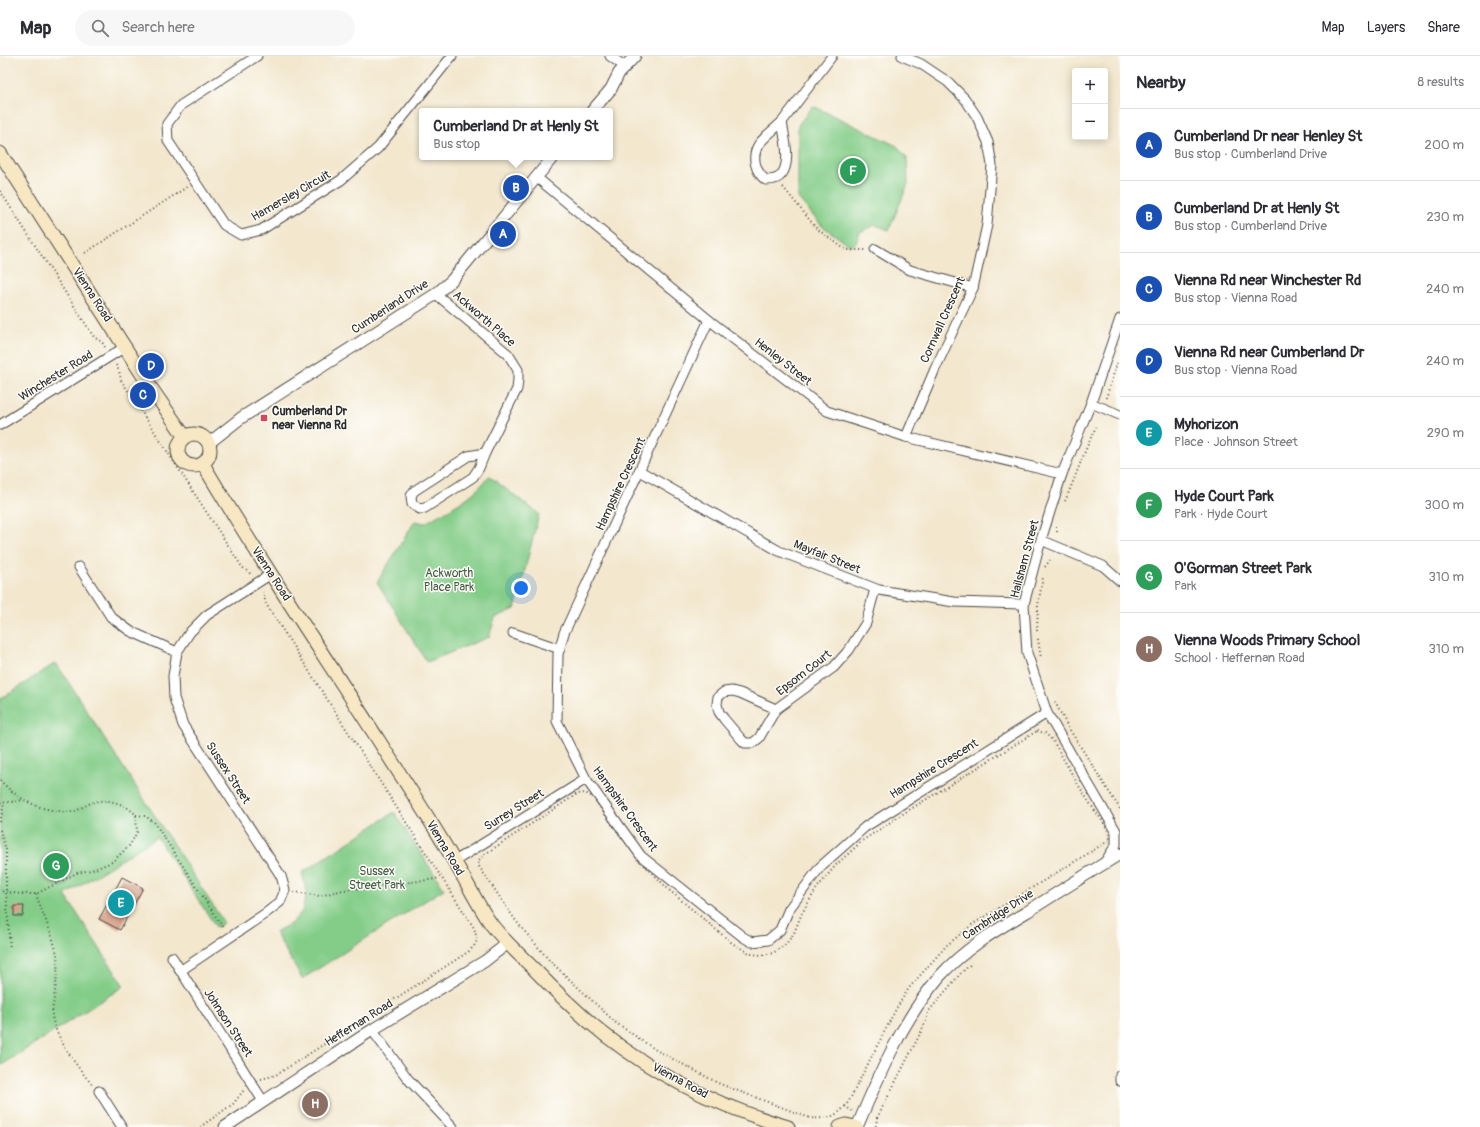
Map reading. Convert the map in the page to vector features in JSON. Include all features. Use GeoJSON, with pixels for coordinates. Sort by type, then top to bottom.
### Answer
{"type":"FeatureCollection","features":[{"type":"Feature","properties":{"kind":"main road","name":"Vienna Road"},"geometry":{"type":"LineString","coordinates":[[0,153],[185,437]]}},
{"type":"Feature","properties":{"kind":"main road"},"geometry":{"type":"LineString","coordinates":[[195,434],[206,438],[209,442],[211,452],[207,461],[203,464],[192,466],[187,465],[179,457],[179,446],[185,437],[195,434]]}},
{"type":"Feature","properties":{"kind":"main road","name":"Vienna Road"},"geometry":{"type":"LineString","coordinates":[[203,464],[271,574],[455,861],[473,896],[492,925],[570,1006],[607,1036],[649,1065],[693,1089],[726,1104],[788,1127]]}},
{"type":"Feature","properties":{"kind":"main road"},"geometry":{"type":"LineString","coordinates":[[840,1127],[846,1125],[856,1127]]}},
{"type":"Feature","properties":{"kind":"street","name":"Hamersley Circuit"},"geometry":{"type":"LineString","coordinates":[[257,56],[180,105],[167,124],[168,141],[224,225],[242,235],[262,230],[341,180],[378,148],[452,56]]}},
{"type":"Feature","properties":{"kind":"street"},"geometry":{"type":"LineString","coordinates":[[610,56],[624,66]]}},
{"type":"Feature","properties":{"kind":"street"},"geometry":{"type":"LineString","coordinates":[[595,108],[611,89],[624,66],[635,56]]}},
{"type":"Feature","properties":{"kind":"street"},"geometry":{"type":"LineString","coordinates":[[782,122],[787,153],[786,164],[782,175],[774,179],[766,180],[760,176],[756,169],[755,158],[759,145],[782,122],[832,56]]}},
{"type":"Feature","properties":{"kind":"street","name":"Cornwall Crescent"},"geometry":{"type":"LineString","coordinates":[[902,56],[921,64],[948,82],[965,99],[977,117],[988,142],[992,165],[987,225],[973,288],[935,369],[906,437]]}},
{"type":"Feature","properties":{"kind":"street","name":"Cumberland Drive"},"geometry":{"type":"LineString","coordinates":[[209,442],[241,418],[436,294],[467,262],[550,160]]}},
{"type":"Feature","properties":{"kind":"street","name":"Henley Street"},"geometry":{"type":"LineString","coordinates":[[536,177],[709,320],[827,411],[906,437],[1062,474]]}},
{"type":"Feature","properties":{"kind":"street"},"geometry":{"type":"LineString","coordinates":[[875,249],[910,270],[973,288]]}},
{"type":"Feature","properties":{"kind":"street","name":"Ackworth Place"},"geometry":{"type":"LineString","coordinates":[[436,294],[508,354],[518,370],[517,389],[485,452],[479,468],[473,477],[425,508],[420,509],[412,504],[411,496],[414,491],[468,456],[485,452]]}},
{"type":"Feature","properties":{"kind":"street","name":"Hailsham Street"},"geometry":{"type":"LineString","coordinates":[[1104,863],[1116,845],[1116,831],[1047,713],[1027,653],[1024,604],[1041,540],[1062,474],[1091,403],[1120,319]]}},
{"type":"Feature","properties":{"kind":"street","name":"Hampshire Crescent"},"geometry":{"type":"LineString","coordinates":[[709,320],[564,634],[558,654],[557,721],[586,779],[641,856],[743,937],[752,942],[768,940],[780,930],[789,908],[820,867],[865,827],[1047,713]]}},
{"type":"Feature","properties":{"kind":"street","name":"Winchester Road"},"geometry":{"type":"LineString","coordinates":[[0,425],[125,347]]}},
{"type":"Feature","properties":{"kind":"street"},"geometry":{"type":"LineString","coordinates":[[1091,403],[1120,415]]}},
{"type":"Feature","properties":{"kind":"street","name":"Mayfair Street"},"geometry":{"type":"LineString","coordinates":[[640,471],[779,551],[875,589],[954,602],[1024,604]]}},
{"type":"Feature","properties":{"kind":"street"},"geometry":{"type":"LineString","coordinates":[[1041,540],[1104,566],[1120,581]]}},
{"type":"Feature","properties":{"kind":"street"},"geometry":{"type":"LineString","coordinates":[[79,568],[111,617],[130,631],[177,652]]}},
{"type":"Feature","properties":{"kind":"street","name":"Sussex Street"},"geometry":{"type":"LineString","coordinates":[[271,574],[207,615],[190,632],[177,652],[173,676],[174,698],[183,725],[281,876],[285,890]]}},
{"type":"Feature","properties":{"kind":"street","name":"Epsom Court"},"geometry":{"type":"LineString","coordinates":[[776,709],[732,691],[724,692],[718,697],[717,704],[719,712],[740,739],[749,744],[753,743],[759,738],[776,709],[834,667],[849,650],[866,624],[875,589]]}},
{"type":"Feature","properties":{"kind":"street"},"geometry":{"type":"LineString","coordinates":[[513,632],[560,649]]}},
{"type":"Feature","properties":{"kind":"street","name":"Surrey Street"},"geometry":{"type":"LineString","coordinates":[[455,861],[586,779]]}},
{"type":"Feature","properties":{"kind":"street","name":"Cambridge Drive"},"geometry":{"type":"LineString","coordinates":[[856,1127],[874,1086],[912,1013],[940,976],[965,953],[986,937],[1120,854]]}},
{"type":"Feature","properties":{"kind":"street"},"geometry":{"type":"LineString","coordinates":[[180,971],[266,914],[280,902],[285,890]]}},
{"type":"Feature","properties":{"kind":"street","name":"Heffernan Road"},"geometry":{"type":"LineString","coordinates":[[225,1127],[372,1030],[485,961],[508,943]]}},
{"type":"Feature","properties":{"kind":"street","name":"Johnson Street"},"geometry":{"type":"LineString","coordinates":[[172,957],[263,1101]]}},
{"type":"Feature","properties":{"kind":"street"},"geometry":{"type":"LineString","coordinates":[[372,1030],[408,1079],[453,1127]]}},
{"type":"Feature","properties":{"kind":"street"},"geometry":{"type":"LineString","coordinates":[[1120,1074],[1120,1082]]}},
{"type":"Feature","properties":{"kind":"street"},"geometry":{"type":"LineString","coordinates":[[99,1091],[122,1127]]}},
{"type":"Feature","properties":{"kind":"path"},"geometry":{"type":"LineString","coordinates":[[774,179],[782,186],[818,229],[846,250],[875,249]]}},
{"type":"Feature","properties":{"kind":"path"},"geometry":{"type":"LineString","coordinates":[[85,253],[195,182]]}},
{"type":"Feature","properties":{"kind":"path"},"geometry":{"type":"LineString","coordinates":[[0,191],[94,336],[104,345]]}},
{"type":"Feature","properties":{"kind":"path"},"geometry":{"type":"LineString","coordinates":[[1105,399],[1119,358]]}},
{"type":"Feature","properties":{"kind":"path"},"geometry":{"type":"LineString","coordinates":[[117,367],[121,380],[238,561],[242,567],[252,574]]}},
{"type":"Feature","properties":{"kind":"path"},"geometry":{"type":"LineString","coordinates":[[1063,506],[1077,475],[1085,448],[1096,427]]}},
{"type":"Feature","properties":{"kind":"path"},"geometry":{"type":"LineString","coordinates":[[1057,525],[1057,532]]}},
{"type":"Feature","properties":{"kind":"path"},"geometry":{"type":"LineString","coordinates":[[1044,569],[1050,560]]}},
{"type":"Feature","properties":{"kind":"path"},"geometry":{"type":"LineString","coordinates":[[1042,663],[1037,636],[1038,605],[1043,576]]}},
{"type":"Feature","properties":{"kind":"path"},"geometry":{"type":"LineString","coordinates":[[261,1079],[276,1075],[468,952],[476,944],[477,937],[474,928],[266,604],[263,592]]}},
{"type":"Feature","properties":{"kind":"path"},"geometry":{"type":"LineString","coordinates":[[1055,700],[1068,727],[1120,809]]}},
{"type":"Feature","properties":{"kind":"path"},"geometry":{"type":"LineString","coordinates":[[0,780],[5,786],[24,800],[45,810],[71,812],[94,802],[111,801],[130,808],[136,815],[137,832],[130,845],[112,862],[96,869],[78,873],[36,894],[0,891]]}},
{"type":"Feature","properties":{"kind":"path"},"geometry":{"type":"LineString","coordinates":[[0,804],[24,800]]}},
{"type":"Feature","properties":{"kind":"path"},"geometry":{"type":"LineString","coordinates":[[0,822],[4,803]]}},
{"type":"Feature","properties":{"kind":"path"},"geometry":{"type":"LineString","coordinates":[[136,815],[145,816],[154,822],[230,938]]}},
{"type":"Feature","properties":{"kind":"path"},"geometry":{"type":"LineString","coordinates":[[0,830],[6,850],[6,892],[10,949]]}},
{"type":"Feature","properties":{"kind":"path"},"geometry":{"type":"LineString","coordinates":[[285,890],[320,896],[343,890],[436,879],[440,876]]}},
{"type":"Feature","properties":{"kind":"path"},"geometry":{"type":"LineString","coordinates":[[36,894],[57,955],[52,1016],[56,1033],[85,1078],[99,1091]]}},
{"type":"Feature","properties":{"kind":"path"},"geometry":{"type":"LineString","coordinates":[[876,1126],[877,1118],[920,1034],[928,1012],[977,958]]}},
{"type":"Feature","properties":{"kind":"path"},"geometry":{"type":"LineString","coordinates":[[200,1127],[233,1104],[245,1089]]}},
{"type":"Feature","properties":{"kind":"green space"},"geometry":{"type":"Polygon","coordinates":[[[813,106],[897,146],[907,158],[908,184],[889,230],[875,225],[860,232],[856,243],[850,246],[821,225],[798,198],[798,125],[813,106]]]}},
{"type":"Feature","properties":{"kind":"green space","name":"Ackworth Place Park"},"geometry":{"type":"Polygon","coordinates":[[[489,476],[539,514],[515,609],[495,618],[489,637],[427,662],[377,582],[415,521],[425,523],[451,508],[476,491],[489,476]]]}},
{"type":"Feature","properties":{"kind":"green space"},"geometry":{"type":"Polygon","coordinates":[[[56,663],[224,923],[216,927],[157,837],[65,895],[124,986],[2,1065],[0,1062],[0,699],[56,663]]]}},
{"type":"Feature","properties":{"kind":"green space","name":"Sussex Street Park"},"geometry":{"type":"Polygon","coordinates":[[[394,812],[444,889],[302,979],[275,932],[292,923],[302,911],[307,892],[302,873],[394,812]]]}},
{"type":"Feature","properties":{"kind":"building"},"geometry":{"type":"Polygon","coordinates":[[[122,877],[143,888],[120,930],[99,919],[122,877]]]}},
{"type":"Feature","properties":{"kind":"building"},"geometry":{"type":"Polygon","coordinates":[[[14,906],[24,906],[23,916],[14,916],[14,906]]]}},
{"type":"Feature","properties":{"kind":"place","name":"Hyde Court Park"},"geometry":{"type":"Point","coordinates":[853,171]}},
{"type":"Feature","properties":{"kind":"place","name":"Cumberland Dr at Henly St"},"geometry":{"type":"Point","coordinates":[516,188]}},
{"type":"Feature","properties":{"kind":"place","name":"Cumberland Dr near Henley St"},"geometry":{"type":"Point","coordinates":[503,234]}},
{"type":"Feature","properties":{"kind":"place","name":"Vienna Rd near Cumberland Dr"},"geometry":{"type":"Point","coordinates":[151,366]}},
{"type":"Feature","properties":{"kind":"place","name":"Vienna Rd near Winchester Rd"},"geometry":{"type":"Point","coordinates":[143,395]}},
{"type":"Feature","properties":{"kind":"place","name":"Cumberland Dr near Vienna Rd"},"geometry":{"type":"Point","coordinates":[264,418]}},
{"type":"Feature","properties":{"kind":"place","name":"O'Gorman Street Park"},"geometry":{"type":"Point","coordinates":[56,866]}},
{"type":"Feature","properties":{"kind":"place","name":"Myhorizon"},"geometry":{"type":"Point","coordinates":[121,903]}},
{"type":"Feature","properties":{"kind":"place","name":"Vienna Woods Primary School"},"geometry":{"type":"Point","coordinates":[315,1104]}}]}
